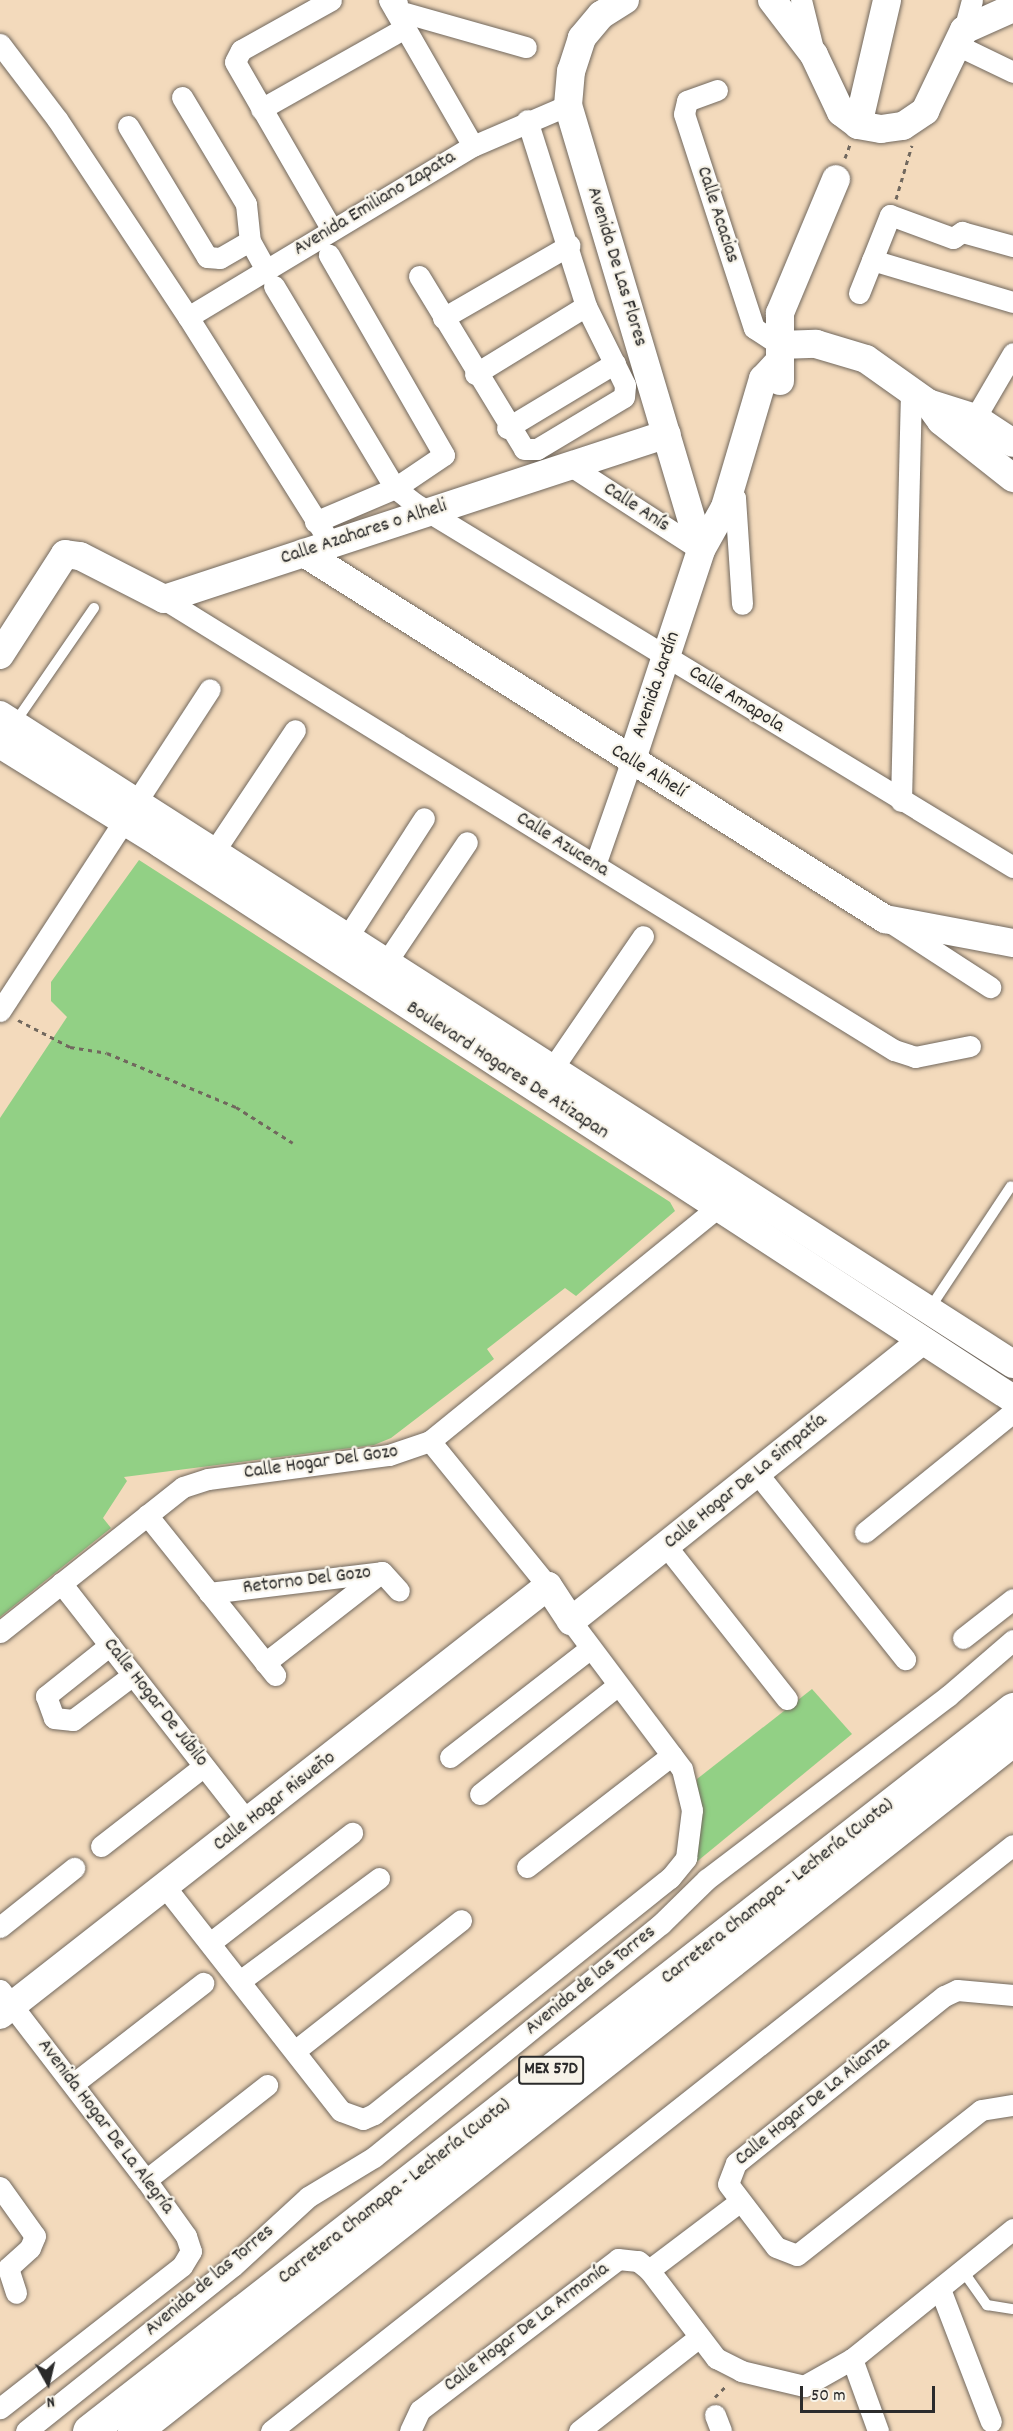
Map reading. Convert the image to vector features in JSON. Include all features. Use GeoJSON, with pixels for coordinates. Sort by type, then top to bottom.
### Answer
{"type":"FeatureCollection","features":[{"type":"Feature","properties":{"kind":"highway","name":"Carretera Chamapa - Lechería (Cuota)"},"geometry":{"type":"LineString","coordinates":[[89,2431],[1013,1709]]}},
{"type":"Feature","properties":{"kind":"highway","name":"Carretera Chamapa - Lechería (Cuota)"},"geometry":{"type":"LineString","coordinates":[[134,2431],[1013,1739]]}},
{"type":"Feature","properties":{"kind":"street"},"geometry":{"type":"LineString","coordinates":[[332,0],[236,55],[236,69],[332,230]]}},
{"type":"Feature","properties":{"kind":"street","name":"Avenida De Las Flores"},"geometry":{"type":"LineString","coordinates":[[625,0],[601,15],[582,38],[571,71],[568,105],[701,550]]}},
{"type":"Feature","properties":{"kind":"street"},"geometry":{"type":"LineString","coordinates":[[772,0],[814,55],[841,112],[858,125],[881,129],[916,119],[938,89],[961,38],[972,0]]}},
{"type":"Feature","properties":{"kind":"street"},"geometry":{"type":"LineString","coordinates":[[801,0],[814,55]]}},
{"type":"Feature","properties":{"kind":"street"},"geometry":{"type":"LineString","coordinates":[[858,125],[887,0]]}},
{"type":"Feature","properties":{"kind":"street"},"geometry":{"type":"LineString","coordinates":[[961,38],[1013,8]]}},
{"type":"Feature","properties":{"kind":"street"},"geometry":{"type":"LineString","coordinates":[[261,109],[397,9]]}},
{"type":"Feature","properties":{"kind":"street"},"geometry":{"type":"LineString","coordinates":[[397,9],[526,47]]}},
{"type":"Feature","properties":{"kind":"street"},"geometry":{"type":"LineString","coordinates":[[397,9],[473,146]]}},
{"type":"Feature","properties":{"kind":"street"},"geometry":{"type":"LineString","coordinates":[[961,38],[1013,72]]}},
{"type":"Feature","properties":{"kind":"street"},"geometry":{"type":"LineString","coordinates":[[0,44],[57,119],[188,317],[323,533],[440,463],[443,448],[329,255]]}},
{"type":"Feature","properties":{"kind":"street","name":"Calle Acacias"},"geometry":{"type":"LineString","coordinates":[[717,90],[687,101],[684,114],[754,328],[779,354]]}},
{"type":"Feature","properties":{"kind":"street"},"geometry":{"type":"LineString","coordinates":[[182,97],[246,204],[250,241],[270,278],[395,488]]}},
{"type":"Feature","properties":{"kind":"street","name":"Avenida Emiliano Zapata"},"geometry":{"type":"LineString","coordinates":[[188,317],[270,278],[332,230],[473,146],[527,120],[568,105]]}},
{"type":"Feature","properties":{"kind":"street"},"geometry":{"type":"LineString","coordinates":[[419,276],[507,428],[531,451],[620,402],[626,391],[615,363],[586,306],[570,246],[527,120]]}},
{"type":"Feature","properties":{"kind":"street"},"geometry":{"type":"LineString","coordinates":[[128,126],[207,257],[220,258],[250,241]]}},
{"type":"Feature","properties":{"kind":"street","name":"Avenida Jardín"},"geometry":{"type":"LineString","coordinates":[[595,865],[667,657],[701,550],[729,499],[780,388],[780,313],[836,179]]}},
{"type":"Feature","properties":{"kind":"street"},"geometry":{"type":"LineString","coordinates":[[859,292],[890,215],[953,238],[962,232],[1013,246]]}},
{"type":"Feature","properties":{"kind":"street"},"geometry":{"type":"LineString","coordinates":[[443,318],[570,246]]}},
{"type":"Feature","properties":{"kind":"street"},"geometry":{"type":"LineString","coordinates":[[872,260],[1013,302]]}},
{"type":"Feature","properties":{"kind":"street"},"geometry":{"type":"LineString","coordinates":[[475,374],[586,306]]}},
{"type":"Feature","properties":{"kind":"street"},"geometry":{"type":"LineString","coordinates":[[779,354],[837,348],[866,359],[920,396],[975,418],[1013,442]]}},
{"type":"Feature","properties":{"kind":"street"},"geometry":{"type":"LineString","coordinates":[[975,418],[1013,353]]}},
{"type":"Feature","properties":{"kind":"street"},"geometry":{"type":"LineString","coordinates":[[507,428],[615,363]]}},
{"type":"Feature","properties":{"kind":"street"},"geometry":{"type":"LineString","coordinates":[[920,396],[953,432],[1013,478]]}},
{"type":"Feature","properties":{"kind":"street"},"geometry":{"type":"LineString","coordinates":[[901,801],[920,396]]}},
{"type":"Feature","properties":{"kind":"street","name":"Calle Azahares o Alheli"},"geometry":{"type":"LineString","coordinates":[[164,599],[304,553],[323,533],[430,512],[667,434]]}},
{"type":"Feature","properties":{"kind":"street","name":"Calle Anís"},"geometry":{"type":"LineString","coordinates":[[571,466],[701,550]]}},
{"type":"Feature","properties":{"kind":"street","name":"Calle Amapola"},"geometry":{"type":"LineString","coordinates":[[395,488],[430,512],[901,801],[1013,867]]}},
{"type":"Feature","properties":{"kind":"street"},"geometry":{"type":"LineString","coordinates":[[729,499],[742,604]]}},
{"type":"Feature","properties":{"kind":"street","name":"Calle Alhelí"},"geometry":{"type":"LineString","coordinates":[[304,553],[631,762],[885,919],[1013,943]]}},
{"type":"Feature","properties":{"kind":"street"},"geometry":{"type":"LineString","coordinates":[[0,655],[65,554],[80,556],[164,599]]}},
{"type":"Feature","properties":{"kind":"street","name":"Calle Azucena"},"geometry":{"type":"LineString","coordinates":[[164,599],[894,1050],[915,1057],[970,1046]]}},
{"type":"Feature","properties":{"kind":"street"},"geometry":{"type":"LineString","coordinates":[[0,1011],[210,689]]}},
{"type":"Feature","properties":{"kind":"street","name":"Boulevard Hogares De Atizapan"},"geometry":{"type":"LineString","coordinates":[[5,728],[717,1208],[1013,1400]]}},
{"type":"Feature","properties":{"kind":"street"},"geometry":{"type":"LineString","coordinates":[[215,850],[295,730]]}},
{"type":"Feature","properties":{"kind":"street","name":"Boulevard Hogares De Atizapan"},"geometry":{"type":"LineString","coordinates":[[130,811],[215,850],[1013,1364]]}},
{"type":"Feature","properties":{"kind":"street"},"geometry":{"type":"LineString","coordinates":[[348,936],[424,818]]}},
{"type":"Feature","properties":{"kind":"street"},"geometry":{"type":"LineString","coordinates":[[387,961],[467,842]]}},
{"type":"Feature","properties":{"kind":"street"},"geometry":{"type":"LineString","coordinates":[[885,919],[990,987]]}},
{"type":"Feature","properties":{"kind":"street"},"geometry":{"type":"LineString","coordinates":[[552,1069],[643,936]]}},
{"type":"Feature","properties":{"kind":"street","name":"Calle Hogar Del Gozo"},"geometry":{"type":"LineString","coordinates":[[0,1632],[183,1487],[208,1479],[389,1455],[430,1441],[717,1208]]}},
{"type":"Feature","properties":{"kind":"street"},"geometry":{"type":"LineString","coordinates":[[827,1278],[842,1253]]}},
{"type":"Feature","properties":{"kind":"street","name":"Calle Hogar De La Simpatía"},"geometry":{"type":"LineString","coordinates":[[571,1621],[921,1342]]}},
{"type":"Feature","properties":{"kind":"street"},"geometry":{"type":"LineString","coordinates":[[865,1532],[1013,1412]]}},
{"type":"Feature","properties":{"kind":"street"},"geometry":{"type":"LineString","coordinates":[[166,1888],[296,2050],[341,2110],[351,2118],[374,2114],[670,1878],[686,1858],[692,1810],[691,1789],[672,1755],[589,1649],[548,1586],[430,1441]]}},
{"type":"Feature","properties":{"kind":"street"},"geometry":{"type":"LineString","coordinates":[[757,1473],[905,1659]]}},
{"type":"Feature","properties":{"kind":"street","name":"Retorno Del Gozo"},"geometry":{"type":"LineString","coordinates":[[147,1515],[270,1669],[382,1572]]}},
{"type":"Feature","properties":{"kind":"street"},"geometry":{"type":"LineString","coordinates":[[666,1546],[787,1699]]}},
{"type":"Feature","properties":{"kind":"street"},"geometry":{"type":"LineString","coordinates":[[382,1572],[399,1590]]}},
{"type":"Feature","properties":{"kind":"street","name":"Retorno Del Gozo"},"geometry":{"type":"LineString","coordinates":[[209,1593],[382,1572]]}},
{"type":"Feature","properties":{"kind":"street","name":"Calle Hogar De Júbilo"},"geometry":{"type":"LineString","coordinates":[[61,1583],[248,1822]]}},
{"type":"Feature","properties":{"kind":"street","name":"Calle Hogar Risueño"},"geometry":{"type":"LineString","coordinates":[[4,2003],[166,1888],[548,1586]]}},
{"type":"Feature","properties":{"kind":"street"},"geometry":{"type":"LineString","coordinates":[[963,1638],[1013,1599]]}},
{"type":"Feature","properties":{"kind":"street","name":"Avenida de las Torres"},"geometry":{"type":"LineString","coordinates":[[26,2431],[233,2266],[308,2198],[374,2157],[661,1924],[706,1879],[948,1696],[1013,1640]]}},
{"type":"Feature","properties":{"kind":"street"},"geometry":{"type":"LineString","coordinates":[[110,1645],[46,1696],[54,1718],[73,1720],[133,1675]]}},
{"type":"Feature","properties":{"kind":"street"},"geometry":{"type":"LineString","coordinates":[[450,1757],[589,1649]]}},
{"type":"Feature","properties":{"kind":"street"},"geometry":{"type":"LineString","coordinates":[[480,1794],[618,1685]]}},
{"type":"Feature","properties":{"kind":"street"},"geometry":{"type":"LineString","coordinates":[[527,1867],[672,1755]]}},
{"type":"Feature","properties":{"kind":"street"},"geometry":{"type":"LineString","coordinates":[[101,1846],[204,1766]]}},
{"type":"Feature","properties":{"kind":"street"},"geometry":{"type":"LineString","coordinates":[[210,1943],[352,1833]]}},
{"type":"Feature","properties":{"kind":"street"},"geometry":{"type":"LineString","coordinates":[[271,2431],[1013,1845]]}},
{"type":"Feature","properties":{"kind":"street"},"geometry":{"type":"LineString","coordinates":[[0,1927],[74,1868]]}},
{"type":"Feature","properties":{"kind":"street"},"geometry":{"type":"LineString","coordinates":[[240,1981],[379,1878]]}},
{"type":"Feature","properties":{"kind":"street"},"geometry":{"type":"LineString","coordinates":[[296,2050],[461,1920]]}},
{"type":"Feature","properties":{"kind":"street"},"geometry":{"type":"LineString","coordinates":[[73,2084],[203,1983]]}},
{"type":"Feature","properties":{"kind":"street","name":"Calle Hogar De La Alianza"},"geometry":{"type":"LineString","coordinates":[[1013,1995],[964,1990],[944,1996],[735,2163],[728,2184],[739,2202],[776,2247],[797,2254],[981,2110],[1013,2105]]}},
{"type":"Feature","properties":{"kind":"street","name":"Avenida Hogar De La Alegría"},"geometry":{"type":"LineString","coordinates":[[0,2408],[182,2266],[191,2251],[186,2236],[146,2180],[73,2084],[4,2003]]}},
{"type":"Feature","properties":{"kind":"street"},"geometry":{"type":"LineString","coordinates":[[146,2180],[267,2085]]}},
{"type":"Feature","properties":{"kind":"street"},"geometry":{"type":"LineString","coordinates":[[0,2187],[35,2235],[30,2248],[8,2268],[16,2293]]}},
{"type":"Feature","properties":{"kind":"street"},"geometry":{"type":"LineString","coordinates":[[739,2202],[649,2270],[698,2338],[717,2358],[741,2371],[804,2386],[852,2359],[1013,2229]]}},
{"type":"Feature","properties":{"kind":"street","name":"Calle Hogar De La Armonía"},"geometry":{"type":"LineString","coordinates":[[411,2425],[609,2264],[628,2258],[649,2270]]}},
{"type":"Feature","properties":{"kind":"street"},"geometry":{"type":"LineString","coordinates":[[940,2289],[991,2422]]}},
{"type":"Feature","properties":{"kind":"street"},"geometry":{"type":"LineString","coordinates":[[579,2431],[698,2338]]}},
{"type":"Feature","properties":{"kind":"street"},"geometry":{"type":"LineString","coordinates":[[852,2359],[878,2431]]}},
{"type":"Feature","properties":{"kind":"lane"},"geometry":{"type":"LineString","coordinates":[[5,728],[94,608]]}},
{"type":"Feature","properties":{"kind":"lane"},"geometry":{"type":"LineString","coordinates":[[930,1309],[1011,1186]]}},
{"type":"Feature","properties":{"kind":"lane"},"geometry":{"type":"LineString","coordinates":[[963,2271],[987,2305],[1013,2309]]}},
{"type":"Feature","properties":{"kind":"path"},"geometry":{"type":"LineString","coordinates":[[890,215],[910,159],[916,119]]}},
{"type":"Feature","properties":{"kind":"path"},"geometry":{"type":"LineString","coordinates":[[836,179],[858,125]]}},
{"type":"Feature","properties":{"kind":"path"},"geometry":{"type":"LineString","coordinates":[[0,1011],[70,1047],[107,1053],[236,1107],[293,1143]]}},
{"type":"Feature","properties":{"kind":"path"},"geometry":{"type":"LineString","coordinates":[[718,2423],[708,2405],[741,2371]]}},
{"type":"Feature","properties":{"kind":"green space"},"geometry":{"type":"Polygon","coordinates":[[[139,860],[670,1202],[675,1211],[576,1296],[565,1288],[487,1349],[494,1359],[391,1438],[374,1445],[124,1477],[127,1481],[103,1518],[111,1528],[0,1617],[0,1118],[67,1017],[51,1001],[51,982],[139,860]]]}},
{"type":"Feature","properties":{"kind":"green space"},"geometry":{"type":"Polygon","coordinates":[[[812,1689],[852,1734],[694,1864],[697,1779],[812,1689]]]}}]}
